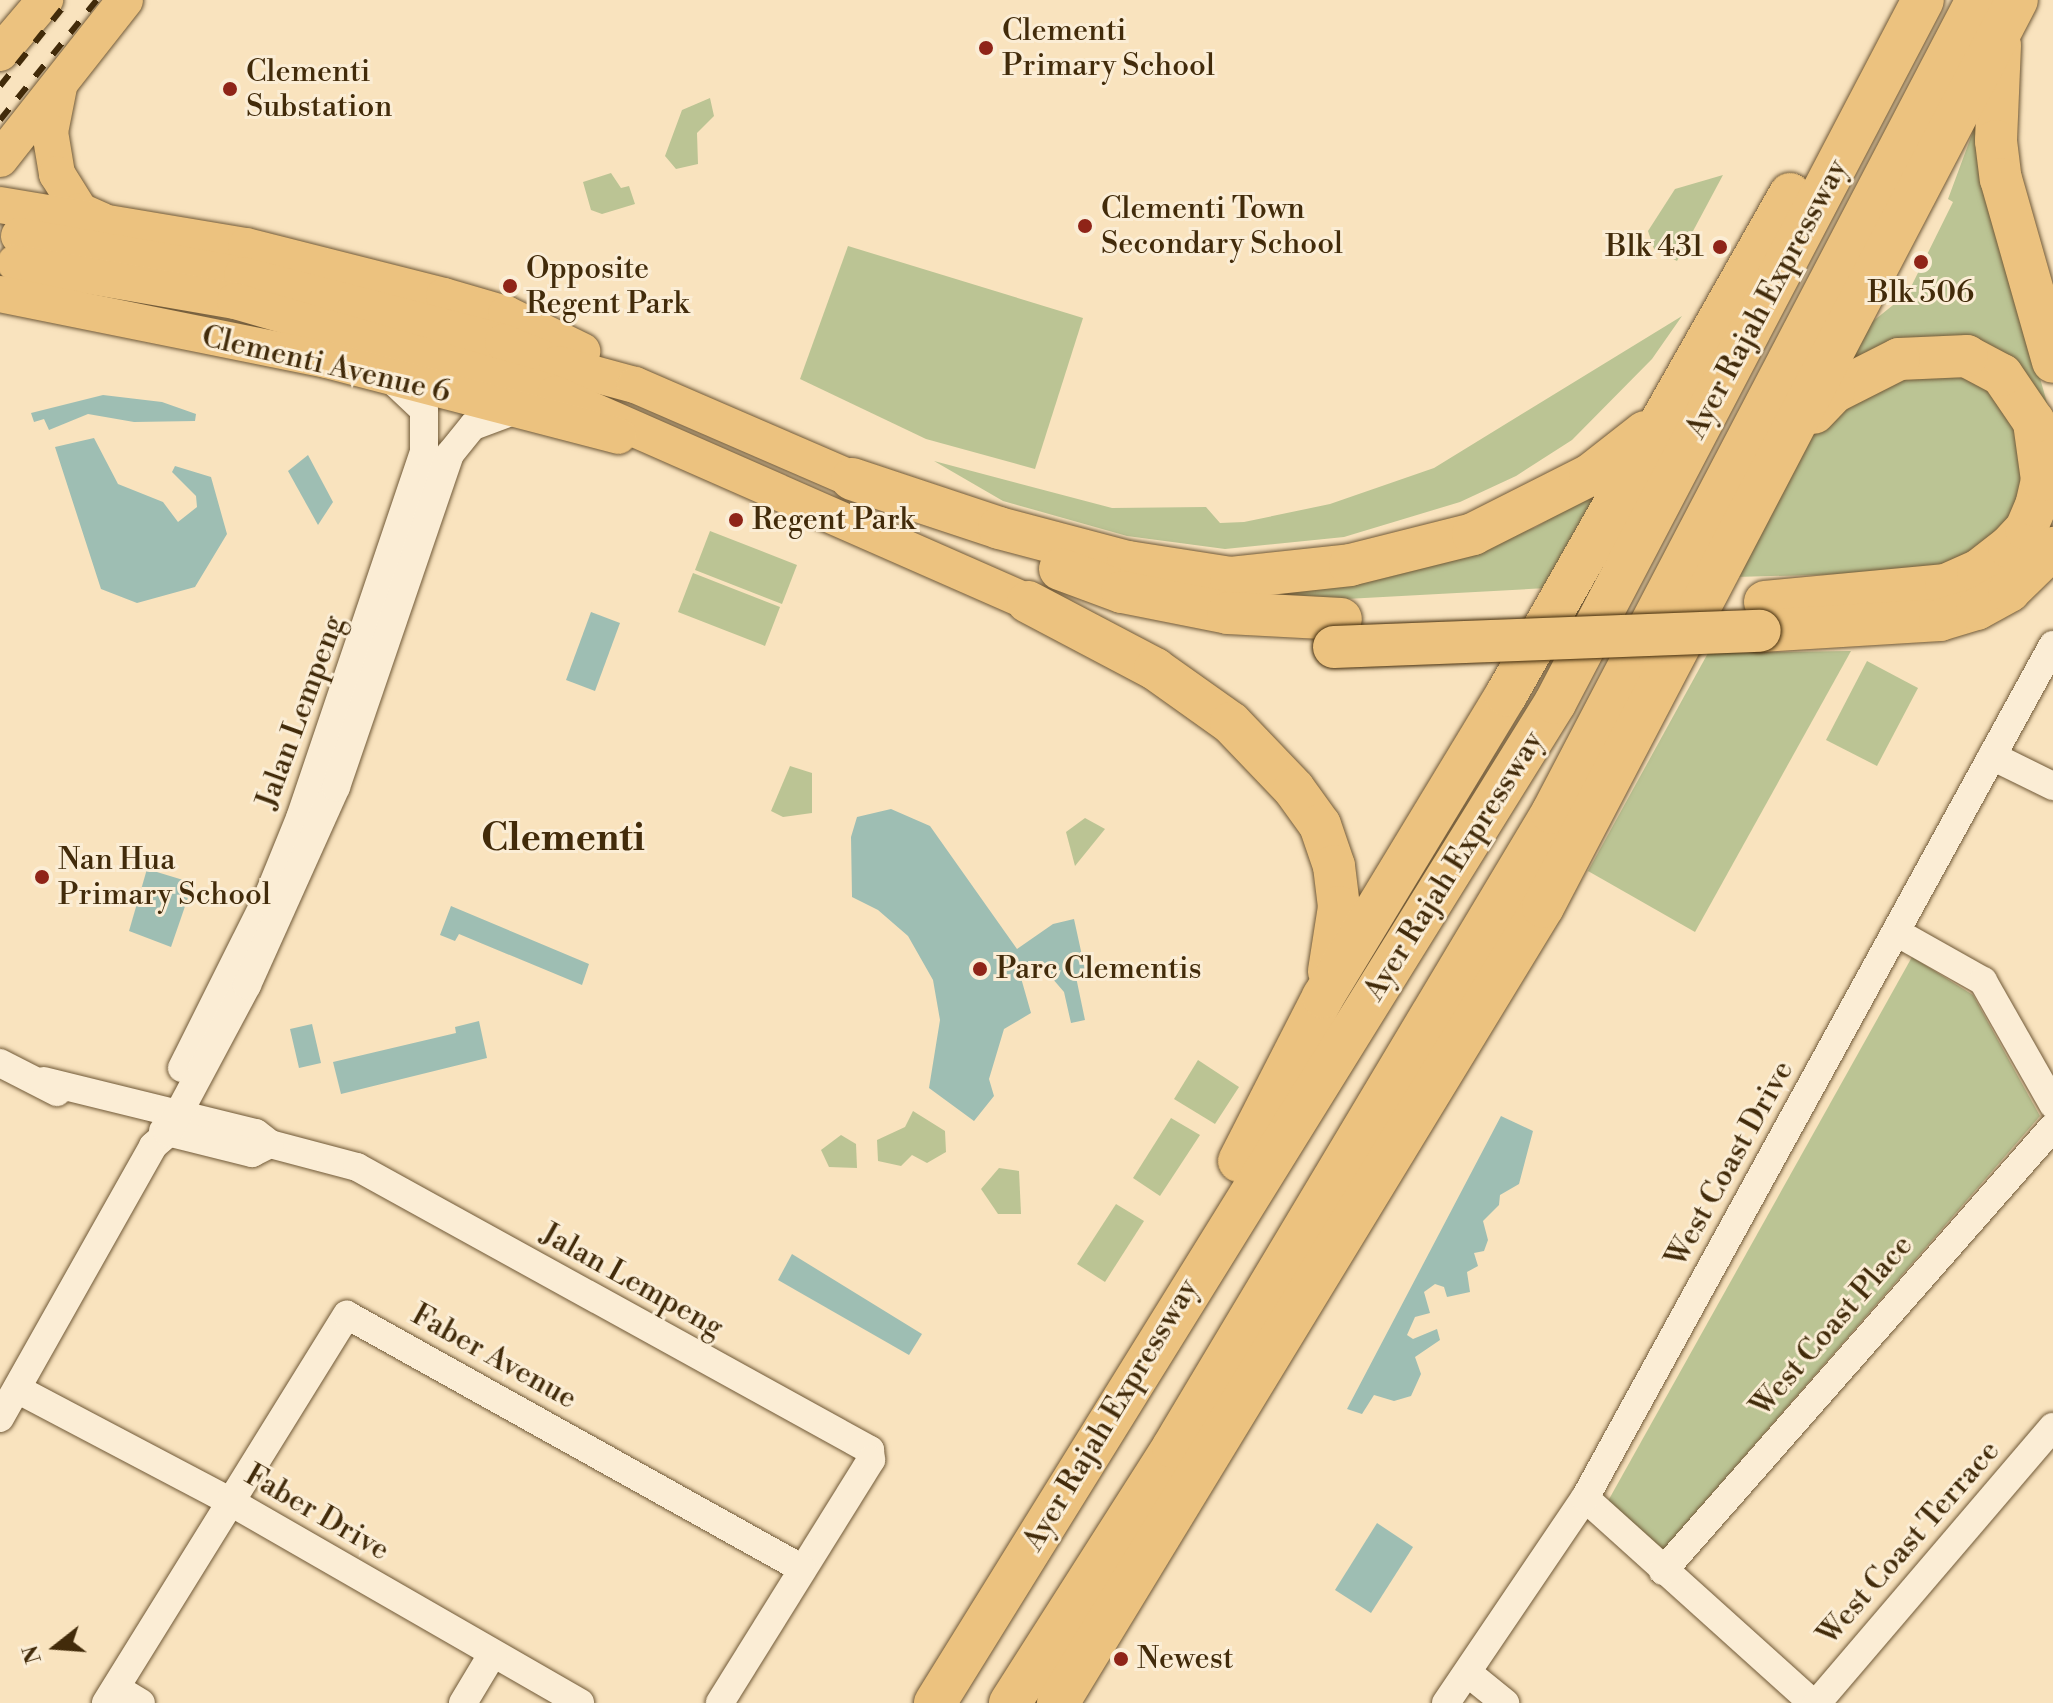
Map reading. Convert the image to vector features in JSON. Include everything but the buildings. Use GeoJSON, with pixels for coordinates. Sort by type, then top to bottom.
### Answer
{"type":"FeatureCollection","features":[{"type":"Feature","properties":{"kind":"highway"},"geometry":{"type":"LineString","coordinates":[[1213,1249],[1219,1199],[1323,997],[1506,695],[1830,122],[1910,0]]}},
{"type":"Feature","properties":{"kind":"highway","name":"Ayer Rajah Expressway"},"geometry":{"type":"LineString","coordinates":[[935,1703],[1213,1249],[1555,703],[1923,0]]}},
{"type":"Feature","properties":{"kind":"highway"},"geometry":{"type":"LineString","coordinates":[[1998,11],[1996,141],[2001,179],[2053,362]]}},
{"type":"Feature","properties":{"kind":"highway"},"geometry":{"type":"LineString","coordinates":[[1058,1703],[1543,907],[1796,431],[1998,11]]}},
{"type":"Feature","properties":{"kind":"highway","name":"Ayer Rajah Expressway"},"geometry":{"type":"LineString","coordinates":[[1010,1703],[1173,1447],[1552,813],[1998,11]]}},
{"type":"Feature","properties":{"kind":"highway"},"geometry":{"type":"LineString","coordinates":[[1763,616],[1946,585],[1978,571],[2026,529],[2042,480],[2034,422],[2020,395],[2002,375],[1967,356],[1899,359],[1866,372],[1834,392],[1796,431]]}},
{"type":"Feature","properties":{"kind":"highway"},"geometry":{"type":"LineString","coordinates":[[852,479],[999,528],[1128,562],[1231,578],[1350,565],[1473,534],[1590,475],[1629,447],[1668,408]]}},
{"type":"Feature","properties":{"kind":"highway"},"geometry":{"type":"LineString","coordinates":[[852,479],[984,541],[1122,592],[1337,633]]}},
{"type":"Feature","properties":{"kind":"highway"},"geometry":{"type":"LineString","coordinates":[[1028,602],[1223,639],[1763,616],[1940,620],[1977,609],[2009,591],[2053,548]]}},
{"type":"Feature","properties":{"kind":"highway"},"geometry":{"type":"LineString","coordinates":[[1028,602],[1155,669],[1231,723],[1294,789],[1320,825],[1334,866],[1339,907],[1323,997]]}},
{"type":"Feature","properties":{"kind":"main road"},"geometry":{"type":"LineString","coordinates":[[0,53],[45,0]]}},
{"type":"Feature","properties":{"kind":"main road"},"geometry":{"type":"LineString","coordinates":[[0,159],[125,0]]}},
{"type":"Feature","properties":{"kind":"main road"},"geometry":{"type":"LineString","coordinates":[[60,84],[50,132],[57,174],[80,211],[111,225]]}},
{"type":"Feature","properties":{"kind":"main road"},"geometry":{"type":"LineString","coordinates":[[0,205],[246,246],[493,310],[591,356],[635,385]]}},
{"type":"Feature","properties":{"kind":"main road"},"geometry":{"type":"LineString","coordinates":[[11,264],[242,275],[503,342],[557,364],[635,385],[852,479]]}},
{"type":"Feature","properties":{"kind":"main road","name":"Clementi Avenue 6"},"geometry":{"type":"LineString","coordinates":[[11,264],[45,301],[388,377],[511,412],[613,436],[651,433]]}},
{"type":"Feature","properties":{"kind":"main road","name":"Clementi Avenue 6"},"geometry":{"type":"LineString","coordinates":[[11,264],[235,301],[490,372],[651,433],[1028,602]]}},
{"type":"Feature","properties":{"kind":"main road"},"geometry":{"type":"LineString","coordinates":[[0,313],[45,301]]}},
{"type":"Feature","properties":{"kind":"street","name":"Jalan Lempeng"},"geometry":{"type":"LineString","coordinates":[[162,1127],[269,894],[295,830],[424,452],[424,410],[388,377]]}},
{"type":"Feature","properties":{"kind":"street","name":"Jalan Lempeng"},"geometry":{"type":"LineString","coordinates":[[162,1127],[247,985],[321,827],[450,454],[473,426],[511,412]]}},
{"type":"Feature","properties":{"kind":"street","name":"West Coast Drive"},"geometry":{"type":"LineString","coordinates":[[1446,1703],[1585,1498],[2053,645]]}},
{"type":"Feature","properties":{"kind":"street"},"geometry":{"type":"LineString","coordinates":[[1992,756],[2053,786]]}},
{"type":"Feature","properties":{"kind":"street"},"geometry":{"type":"LineString","coordinates":[[1896,932],[1983,981],[2053,1104]]}},
{"type":"Feature","properties":{"kind":"street","name":"Jalan Lempeng"},"geometry":{"type":"LineString","coordinates":[[0,1063],[44,1081],[62,1082],[162,1127],[256,1133],[270,1144],[357,1167],[870,1450],[871,1460],[801,1568]]}},
{"type":"Feature","properties":{"kind":"street"},"geometry":{"type":"LineString","coordinates":[[0,1418],[162,1127]]}},
{"type":"Feature","properties":{"kind":"street","name":"West Coast Place"},"geometry":{"type":"LineString","coordinates":[[1663,1571],[2053,1127]]}},
{"type":"Feature","properties":{"kind":"street","name":"Faber Avenue"},"geometry":{"type":"LineString","coordinates":[[229,1501],[350,1315],[801,1568]]}},
{"type":"Feature","properties":{"kind":"street","name":"Faber Drive"},"geometry":{"type":"LineString","coordinates":[[17,1389],[229,1501],[580,1703]]}},
{"type":"Feature","properties":{"kind":"street","name":"West Coast Terrace"},"geometry":{"type":"LineString","coordinates":[[1585,1498],[1663,1571],[1815,1703],[2053,1427]]}},
{"type":"Feature","properties":{"kind":"street"},"geometry":{"type":"LineString","coordinates":[[141,1703],[111,1696],[229,1501]]}},
{"type":"Feature","properties":{"kind":"street"},"geometry":{"type":"LineString","coordinates":[[720,1703],[801,1568]]}},
{"type":"Feature","properties":{"kind":"street"},"geometry":{"type":"LineString","coordinates":[[463,1703],[493,1653]]}},
{"type":"Feature","properties":{"kind":"street"},"geometry":{"type":"LineString","coordinates":[[1468,1673],[1505,1703]]}},
{"type":"Feature","properties":{"kind":"green space"},"geometry":{"type":"Polygon","coordinates":[[[710,98],[714,116],[697,133],[698,164],[676,169],[665,156],[682,110],[710,98]]]}},
{"type":"Feature","properties":{"kind":"green space"},"geometry":{"type":"Polygon","coordinates":[[[1978,118],[1985,183],[2051,417],[1895,343],[1845,362],[1872,322],[1908,293],[1953,202],[1948,199],[1978,118]]]}},
{"type":"Feature","properties":{"kind":"green space"},"geometry":{"type":"Polygon","coordinates":[[[611,173],[621,188],[629,186],[635,204],[602,214],[591,210],[583,182],[611,173]]]}},
{"type":"Feature","properties":{"kind":"green space"},"geometry":{"type":"Polygon","coordinates":[[[1723,175],[1677,261],[1654,249],[1648,231],[1675,189],[1723,175]]]}},
{"type":"Feature","properties":{"kind":"green space"},"geometry":{"type":"Polygon","coordinates":[[[848,246],[1083,318],[1035,469],[926,439],[800,379],[848,246]]]}},
{"type":"Feature","properties":{"kind":"green space"},"geometry":{"type":"Polygon","coordinates":[[[1682,316],[1652,359],[1572,440],[1516,476],[1460,502],[1344,537],[1225,549],[1127,536],[1003,501],[934,461],[1112,508],[1206,507],[1220,523],[1244,522],[1330,504],[1434,468],[1682,316]]]}},
{"type":"Feature","properties":{"kind":"green space"},"geometry":{"type":"Polygon","coordinates":[[[1932,374],[1963,378],[1990,390],[2017,431],[2023,480],[2012,517],[1969,555],[1941,565],[1892,573],[1735,577],[1810,438],[1839,410],[1904,377],[1932,374]]]}},
{"type":"Feature","properties":{"kind":"green space"},"geometry":{"type":"Polygon","coordinates":[[[1607,484],[1547,588],[1346,599],[1231,591],[1474,549],[1536,527],[1607,484]]]}},
{"type":"Feature","properties":{"kind":"green space"},"geometry":{"type":"Polygon","coordinates":[[[710,531],[797,565],[782,604],[695,570],[710,531]]]}},
{"type":"Feature","properties":{"kind":"green space"},"geometry":{"type":"Polygon","coordinates":[[[693,573],[780,607],[765,646],[678,612],[693,573]]]}},
{"type":"Feature","properties":{"kind":"green space"},"geometry":{"type":"Polygon","coordinates":[[[1851,651],[1695,932],[1588,871],[1708,653],[1851,651]]]}},
{"type":"Feature","properties":{"kind":"green space"},"geometry":{"type":"Polygon","coordinates":[[[1867,661],[1918,688],[1877,766],[1826,740],[1867,661]]]}},
{"type":"Feature","properties":{"kind":"green space"},"geometry":{"type":"Polygon","coordinates":[[[790,766],[812,773],[812,813],[783,817],[771,811],[790,766]]]}},
{"type":"Feature","properties":{"kind":"green space"},"geometry":{"type":"Polygon","coordinates":[[[1085,818],[1105,829],[1075,866],[1066,832],[1085,818]]]}},
{"type":"Feature","properties":{"kind":"green space"},"geometry":{"type":"Polygon","coordinates":[[[1912,957],[1973,995],[2040,1116],[1663,1550],[1608,1501],[1912,957]]]}},
{"type":"Feature","properties":{"kind":"green space"},"geometry":{"type":"Polygon","coordinates":[[[1198,1060],[1239,1087],[1215,1124],[1174,1099],[1198,1060]]]}},
{"type":"Feature","properties":{"kind":"green space"},"geometry":{"type":"Polygon","coordinates":[[[913,1111],[945,1131],[946,1152],[927,1163],[912,1155],[901,1166],[878,1161],[877,1140],[905,1127],[913,1111]]]}},
{"type":"Feature","properties":{"kind":"green space"},"geometry":{"type":"Polygon","coordinates":[[[1171,1118],[1200,1135],[1160,1196],[1133,1178],[1171,1118]]]}},
{"type":"Feature","properties":{"kind":"green space"},"geometry":{"type":"Polygon","coordinates":[[[841,1135],[856,1144],[857,1168],[829,1167],[821,1150],[841,1135]]]}},
{"type":"Feature","properties":{"kind":"green space"},"geometry":{"type":"Polygon","coordinates":[[[999,1168],[1019,1171],[1021,1214],[998,1214],[981,1189],[999,1168]]]}},
{"type":"Feature","properties":{"kind":"green space"},"geometry":{"type":"Polygon","coordinates":[[[1116,1204],[1144,1221],[1105,1282],[1077,1264],[1116,1204]]]}},
{"type":"Feature","properties":{"kind":"water"},"geometry":{"type":"Polygon","coordinates":[[[103,395],[162,402],[196,414],[195,421],[134,422],[88,414],[49,430],[44,419],[34,422],[31,413],[103,395]]]}},
{"type":"Feature","properties":{"kind":"water"},"geometry":{"type":"Polygon","coordinates":[[[94,438],[118,484],[163,502],[178,522],[197,507],[196,496],[172,472],[175,466],[211,477],[227,534],[195,587],[137,603],[101,589],[55,447],[94,438]]]}},
{"type":"Feature","properties":{"kind":"water"},"geometry":{"type":"Polygon","coordinates":[[[308,455],[333,502],[318,525],[288,471],[308,455]]]}},
{"type":"Feature","properties":{"kind":"water"},"geometry":{"type":"Polygon","coordinates":[[[591,612],[620,623],[595,691],[566,680],[591,612]]]}},
{"type":"Feature","properties":{"kind":"water","name":"Parc Clementis"},"geometry":{"type":"Polygon","coordinates":[[[891,809],[930,826],[1017,949],[1053,924],[1074,919],[1086,974],[1076,977],[1085,1020],[1071,1023],[1064,992],[1040,964],[1021,978],[1031,1013],[1004,1029],[989,1079],[994,1096],[974,1121],[929,1088],[940,1020],[933,980],[908,936],[878,910],[852,897],[851,837],[857,817],[891,809]]]}},
{"type":"Feature","properties":{"kind":"water"},"geometry":{"type":"Polygon","coordinates":[[[147,869],[193,883],[171,947],[129,931],[147,869]]]}},
{"type":"Feature","properties":{"kind":"water"},"geometry":{"type":"Polygon","coordinates":[[[451,906],[589,964],[582,985],[459,934],[455,941],[440,935],[451,906]]]}},
{"type":"Feature","properties":{"kind":"water"},"geometry":{"type":"Polygon","coordinates":[[[479,1021],[487,1058],[341,1094],[333,1062],[456,1033],[455,1027],[479,1021]]]}},
{"type":"Feature","properties":{"kind":"water"},"geometry":{"type":"Polygon","coordinates":[[[312,1024],[321,1063],[299,1068],[290,1029],[312,1024]]]}},
{"type":"Feature","properties":{"kind":"water"},"geometry":{"type":"Polygon","coordinates":[[[1501,1116],[1533,1131],[1519,1184],[1500,1195],[1499,1205],[1483,1221],[1488,1240],[1484,1251],[1474,1253],[1478,1266],[1467,1272],[1470,1292],[1447,1297],[1444,1287],[1435,1284],[1424,1292],[1430,1313],[1415,1317],[1407,1335],[1413,1339],[1437,1329],[1440,1340],[1415,1357],[1421,1374],[1411,1396],[1394,1401],[1374,1395],[1362,1414],[1347,1409],[1501,1116]]]}},
{"type":"Feature","properties":{"kind":"water"},"geometry":{"type":"Polygon","coordinates":[[[792,1254],[922,1334],[909,1355],[778,1280],[792,1254]]]}},
{"type":"Feature","properties":{"kind":"water"},"geometry":{"type":"Polygon","coordinates":[[[1377,1523],[1413,1547],[1371,1613],[1335,1590],[1377,1523]]]}},
{"type":"Feature","properties":{"kind":"railway"},"geometry":{"type":"LineString","coordinates":[[0,86],[69,0]]}},
{"type":"Feature","properties":{"kind":"railway"},"geometry":{"type":"LineString","coordinates":[[0,120],[97,0]]}},
{"type":"Feature","properties":{"kind":"place","name":"Clementi Primary School"},"geometry":{"type":"Point","coordinates":[986,48]}},
{"type":"Feature","properties":{"kind":"place","name":"Clementi Substation"},"geometry":{"type":"Point","coordinates":[230,89]}},
{"type":"Feature","properties":{"kind":"place","name":"Clementi Town Secondary School"},"geometry":{"type":"Point","coordinates":[1085,226]}},
{"type":"Feature","properties":{"kind":"place","name":"Blk 431"},"geometry":{"type":"Point","coordinates":[1720,247]}},
{"type":"Feature","properties":{"kind":"place","name":"Blk 506"},"geometry":{"type":"Point","coordinates":[1921,262]}},
{"type":"Feature","properties":{"kind":"place","name":"Opposite Regent Park"},"geometry":{"type":"Point","coordinates":[510,286]}},
{"type":"Feature","properties":{"kind":"place","name":"Regent Park"},"geometry":{"type":"Point","coordinates":[736,520]}},
{"type":"Feature","properties":{"kind":"place","name":"Nan Hua Primary School"},"geometry":{"type":"Point","coordinates":[42,877]}},
{"type":"Feature","properties":{"kind":"place","name":"Parc Clementis"},"geometry":{"type":"Point","coordinates":[980,969]}},
{"type":"Feature","properties":{"kind":"place","name":"Newest"},"geometry":{"type":"Point","coordinates":[1121,1659]}},
{"type":"Feature","properties":{"kind":"district","name":"Clementi"},"geometry":{"type":"Point","coordinates":[563,839]}}]}
